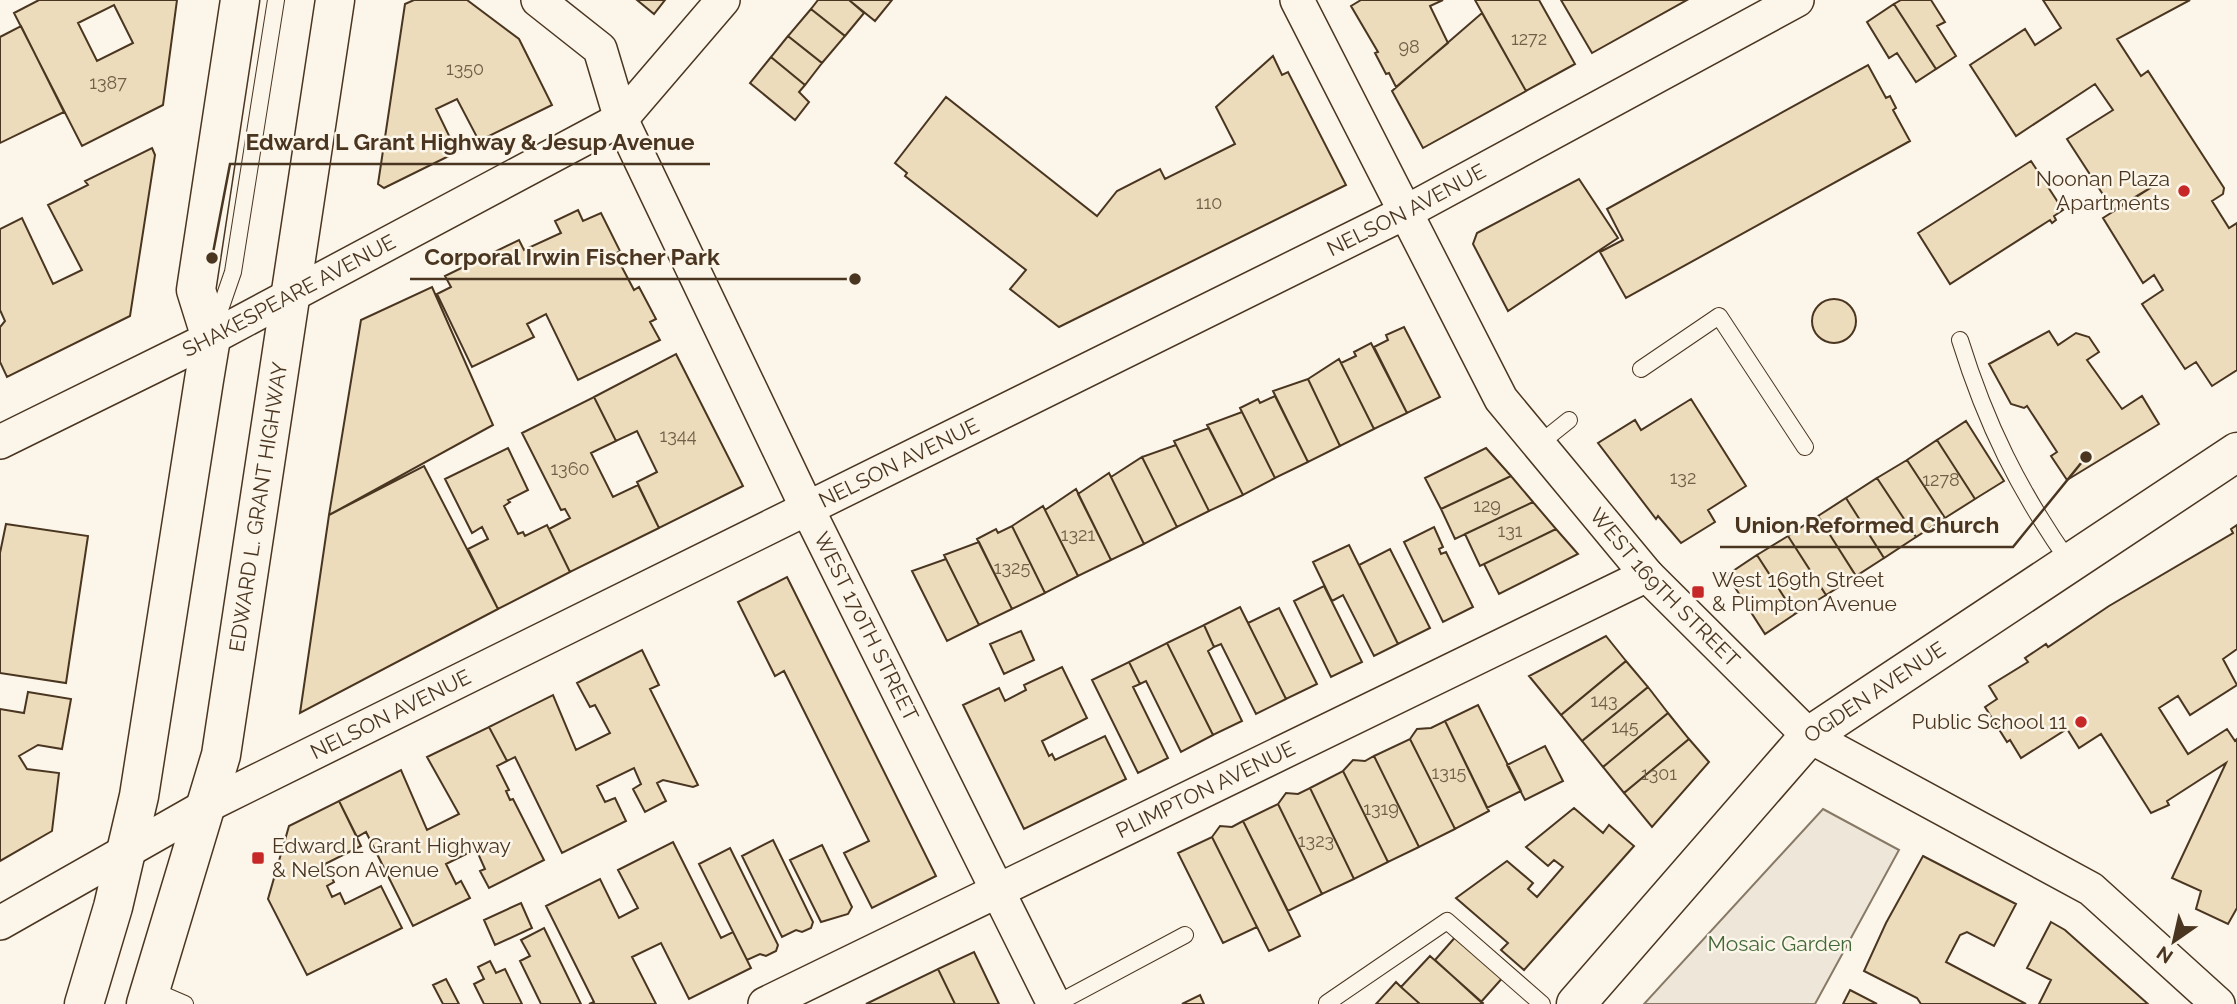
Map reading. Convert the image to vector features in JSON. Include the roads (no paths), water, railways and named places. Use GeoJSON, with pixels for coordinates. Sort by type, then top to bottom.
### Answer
{"type":"FeatureCollection","features":[{"type":"Feature","properties":{"kind":"main road"},"geometry":{"type":"LineString","coordinates":[[84,1004],[127,850],[139,796],[211,338],[196,290],[240,0]]}},
{"type":"Feature","properties":{"kind":"main road","name":"EDWARD L. GRANT HIGHWAY"},"geometry":{"type":"LineString","coordinates":[[148,997],[221,755],[335,0]]}},
{"type":"Feature","properties":{"kind":"main road","name":"OGDEN AVENUE"},"geometry":{"type":"LineString","coordinates":[[1576,1004],[1809,736],[2237,452]]}},
{"type":"Feature","properties":{"kind":"street","name":"WEST 170TH STREET"},"geometry":{"type":"LineString","coordinates":[[538,0],[600,49],[621,119],[808,510],[1055,1004]]}},
{"type":"Feature","properties":{"kind":"street","name":"SHAKESPEARE AVENUE"},"geometry":{"type":"LineString","coordinates":[[0,442],[211,338],[621,119],[723,0]]}},
{"type":"Feature","properties":{"kind":"street","name":"WEST 169TH STREET"},"geometry":{"type":"LineString","coordinates":[[1297,0],[1501,399],[1647,575],[1809,736],[2091,889],[2218,1004]]}},
{"type":"Feature","properties":{"kind":"street","name":"NELSON AVENUE"},"geometry":{"type":"LineString","coordinates":[[0,923],[206,806],[1406,212],[1797,0]]}},
{"type":"Feature","properties":{"kind":"street","name":"PLIMPTON AVENUE"},"geometry":{"type":"LineString","coordinates":[[765,1004],[1647,575]]}},
{"type":"Feature","properties":{"kind":"lane"},"geometry":{"type":"LineString","coordinates":[[211,338],[233,272],[276,0]]}},
{"type":"Feature","properties":{"kind":"lane"},"geometry":{"type":"LineString","coordinates":[[1641,369],[1719,316],[1805,447]]}},
{"type":"Feature","properties":{"kind":"lane"},"geometry":{"type":"LineString","coordinates":[[1960,340],[1979,403],[2007,462],[2033,510],[2070,563]]}},
{"type":"Feature","properties":{"kind":"lane"},"geometry":{"type":"LineString","coordinates":[[1539,444],[1569,419]]}},
{"type":"Feature","properties":{"kind":"lane"},"geometry":{"type":"LineString","coordinates":[[1327,1003],[1447,921],[1542,1004]]}},
{"type":"Feature","properties":{"kind":"lane"},"geometry":{"type":"LineString","coordinates":[[1055,1004],[1185,935]]}},
{"type":"Feature","properties":{"kind":"lane"},"geometry":{"type":"LineString","coordinates":[[148,997],[185,1004]]}},
{"type":"Feature","properties":{"kind":"place","name":"Noonan Plaza Apartments"},"geometry":{"type":"Point","coordinates":[2184,191]}},
{"type":"Feature","properties":{"kind":"place","name":"Edward L Grant Highway & Jesup Avenue"},"geometry":{"type":"Point","coordinates":[212,258]}},
{"type":"Feature","properties":{"kind":"place","name":"Corporal Irwin Fischer Park"},"geometry":{"type":"Point","coordinates":[855,279]}},
{"type":"Feature","properties":{"kind":"place","name":"Union Reformed Church"},"geometry":{"type":"Point","coordinates":[2086,457]}},
{"type":"Feature","properties":{"kind":"place","name":"West 169th Street & Plimpton Avenue"},"geometry":{"type":"Point","coordinates":[1698,592]}},
{"type":"Feature","properties":{"kind":"place","name":"Public School 11"},"geometry":{"type":"Point","coordinates":[2081,722]}},
{"type":"Feature","properties":{"kind":"place","name":"Edward L Grant Highway & Nelson Avenue"},"geometry":{"type":"Point","coordinates":[258,858]}},
{"type":"Feature","properties":{"kind":"park label","name":"Mosaic Garden"},"geometry":{"type":"Point","coordinates":[1780,944]}}]}
